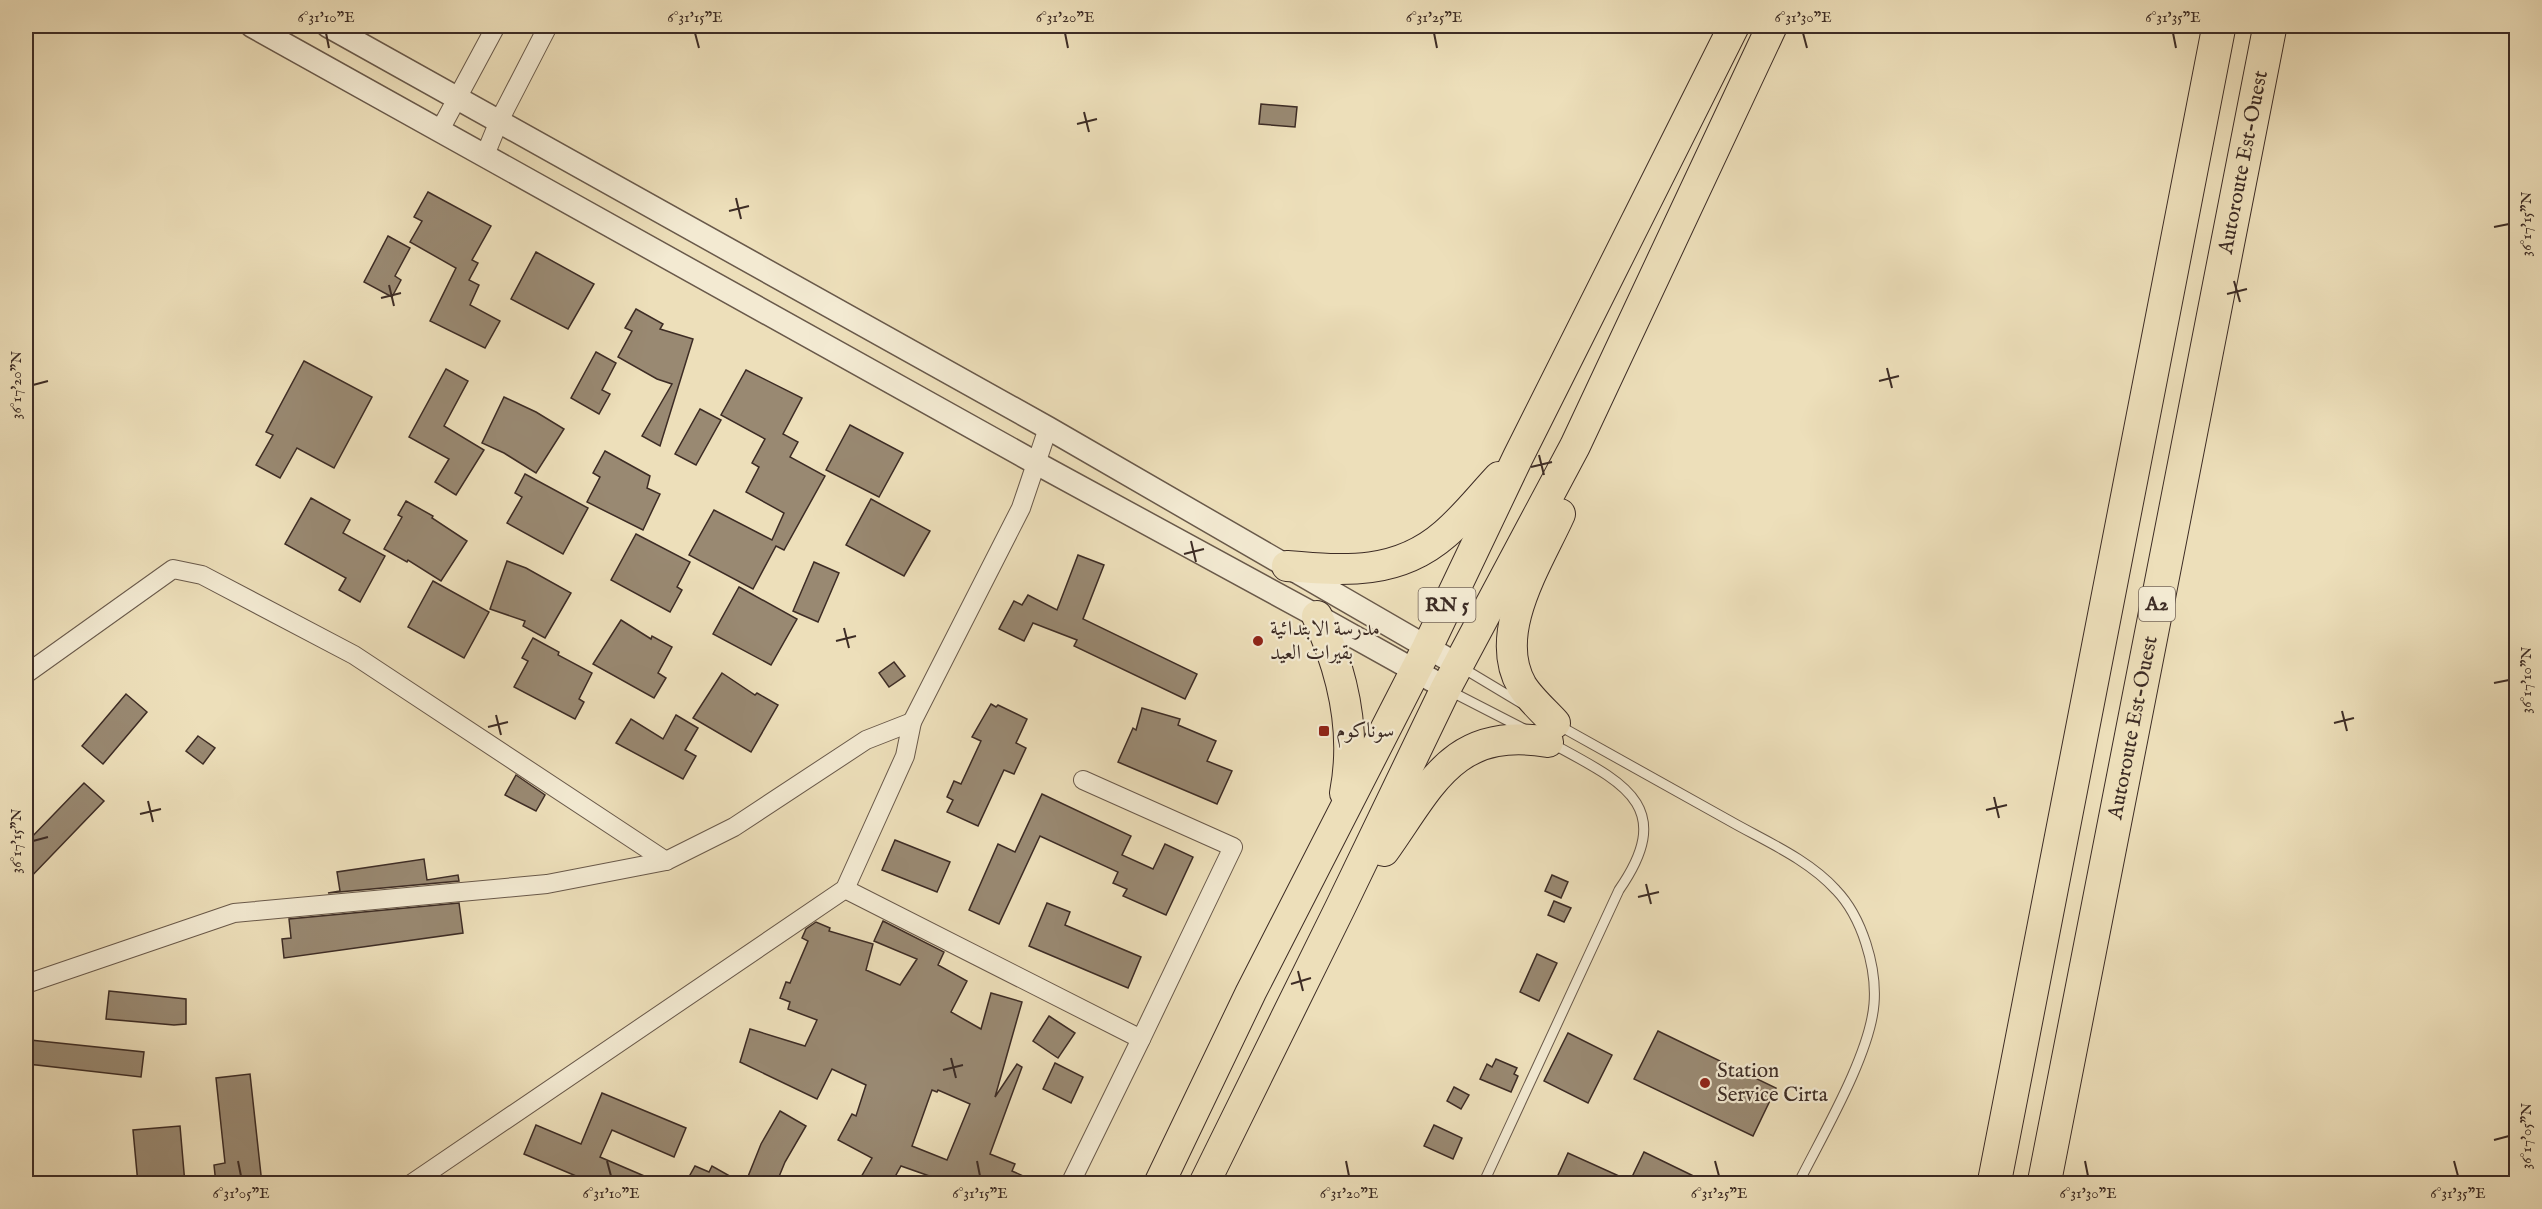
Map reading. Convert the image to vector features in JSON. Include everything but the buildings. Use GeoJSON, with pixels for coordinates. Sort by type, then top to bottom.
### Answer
{"type":"FeatureCollection","features":[{"type":"Feature","properties":{"kind":"highway","name":"RN 5"},"geometry":{"type":"LineString","coordinates":[[1159,1184],[1251,992],[1421,660],[1518,457],[1734,26]]}},
{"type":"Feature","properties":{"kind":"highway","name":"RN 5"},"geometry":{"type":"LineString","coordinates":[[1204,1184],[1452,676],[1575,446],[1772,26]]}},
{"type":"Feature","properties":{"kind":"highway","name":"A2"},"geometry":{"type":"LineString","coordinates":[[1995,1184],[2219,26]]}},
{"type":"Feature","properties":{"kind":"highway","name":"Autoroute Est-Ouest"},"geometry":{"type":"LineString","coordinates":[[2044,1184],[2270,26]]}},
{"type":"Feature","properties":{"kind":"highway"},"geometry":{"type":"LineString","coordinates":[[1340,909],[1437,775],[1449,764],[1476,746],[1492,741],[1552,733],[1523,688],[1514,663],[1511,636],[1518,608],[1566,499],[1573,473],[1575,446]]}},
{"type":"Feature","properties":{"kind":"highway"},"geometry":{"type":"LineString","coordinates":[[1287,566],[1347,571],[1379,566],[1410,556],[1446,534],[1518,457]]}},
{"type":"Feature","properties":{"kind":"highway"},"geometry":{"type":"LineString","coordinates":[[1317,616],[1335,657],[1348,712],[1350,747],[1341,814]]}},
{"type":"Feature","properties":{"kind":"street"},"geometry":{"type":"LineString","coordinates":[[252,26],[1036,463],[1317,616],[1421,660],[1452,676]]}},
{"type":"Feature","properties":{"kind":"street"},"geometry":{"type":"LineString","coordinates":[[328,26],[1048,428],[1287,566],[1421,660]]}},
{"type":"Feature","properties":{"kind":"street"},"geometry":{"type":"LineString","coordinates":[[440,130],[496,26]]}},
{"type":"Feature","properties":{"kind":"street"},"geometry":{"type":"LineString","coordinates":[[485,155],[499,121],[548,26]]}},
{"type":"Feature","properties":{"kind":"street"},"geometry":{"type":"LineString","coordinates":[[411,1184],[845,889],[905,756],[912,722],[1021,508],[1048,428]]}},
{"type":"Feature","properties":{"kind":"street"},"geometry":{"type":"LineString","coordinates":[[26,674],[173,569],[202,575],[354,655],[666,861]]}},
{"type":"Feature","properties":{"kind":"street"},"geometry":{"type":"LineString","coordinates":[[26,984],[234,913],[547,884],[666,861],[734,827],[866,740],[912,722]]}},
{"type":"Feature","properties":{"kind":"street"},"geometry":{"type":"LineString","coordinates":[[1070,1184],[1233,847],[1083,780]]}},
{"type":"Feature","properties":{"kind":"street"},"geometry":{"type":"LineString","coordinates":[[845,889],[1141,1039]]}},
{"type":"Feature","properties":{"kind":"lane"},"geometry":{"type":"LineString","coordinates":[[1452,676],[1552,733],[1799,859],[1837,890],[1861,927],[1870,963],[1874,1004],[1865,1043],[1798,1184]]}},
{"type":"Feature","properties":{"kind":"lane"},"geometry":{"type":"LineString","coordinates":[[1452,676],[1552,733],[1626,790],[1641,809],[1644,839],[1634,868],[1619,890],[1483,1184]]}},
{"type":"Feature","properties":{"kind":"place","name":"مدرسة الابتدائية بقيرات العيد"},"geometry":{"type":"Point","coordinates":[1258,641]}},
{"type":"Feature","properties":{"kind":"place","name":"سوناكوم"},"geometry":{"type":"Point","coordinates":[1324,731]}},
{"type":"Feature","properties":{"kind":"place","name":"Station Service Cirta"},"geometry":{"type":"Point","coordinates":[1705,1083]}}]}
